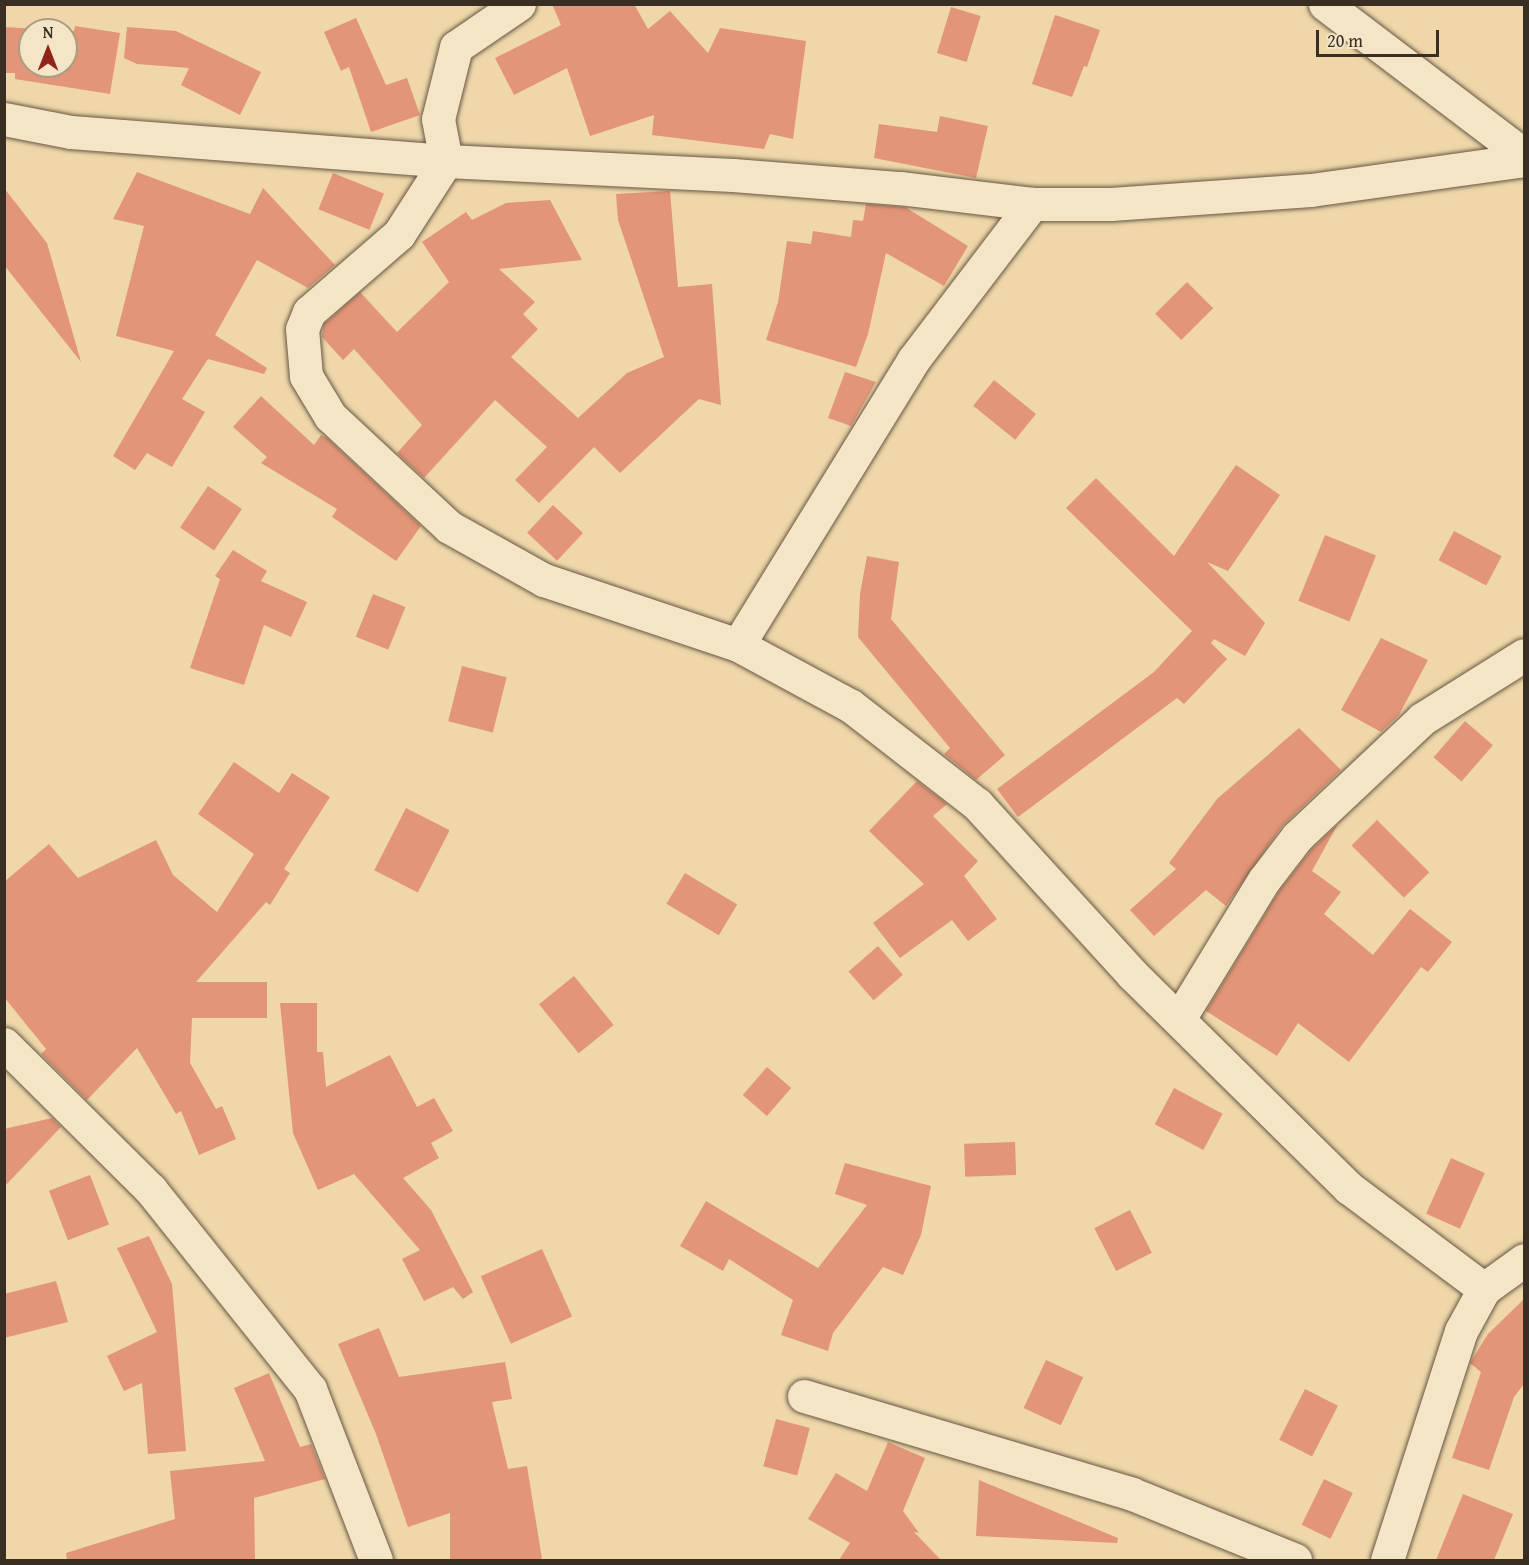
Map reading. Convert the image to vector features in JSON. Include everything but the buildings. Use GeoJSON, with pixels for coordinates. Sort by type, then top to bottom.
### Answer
{"type":"FeatureCollection","features":[{"type":"Feature","properties":{"kind":"street"},"geometry":{"type":"LineString","coordinates":[[519,4],[456,47],[438,119],[446,161],[399,234],[309,312],[302,329],[306,376],[330,416],[449,527],[544,580],[738,645],[851,706],[976,804],[1179,1019],[1349,1188],[1484,1289]]}},
{"type":"Feature","properties":{"kind":"street"},"geometry":{"type":"LineString","coordinates":[[1325,4],[1524,155]]}},
{"type":"Feature","properties":{"kind":"street"},"geometry":{"type":"LineString","coordinates":[[4,119],[71,132],[446,161],[733,175],[900,188],[1032,204],[1111,204],[1311,190],[1524,160]]}},
{"type":"Feature","properties":{"kind":"street"},"geometry":{"type":"LineString","coordinates":[[738,645],[914,359],[1032,204]]}},
{"type":"Feature","properties":{"kind":"street"},"geometry":{"type":"LineString","coordinates":[[1179,1019],[1264,880],[1297,837],[1422,719],[1524,655]]}},
{"type":"Feature","properties":{"kind":"street"},"geometry":{"type":"LineString","coordinates":[[4,1044],[151,1190],[310,1389],[376,1560]]}},
{"type":"Feature","properties":{"kind":"street"},"geometry":{"type":"LineString","coordinates":[[1387,1560],[1461,1331],[1484,1289],[1524,1260]]}},
{"type":"Feature","properties":{"kind":"street"},"geometry":{"type":"LineString","coordinates":[[804,1396],[1132,1494],[1295,1560]]}}]}
